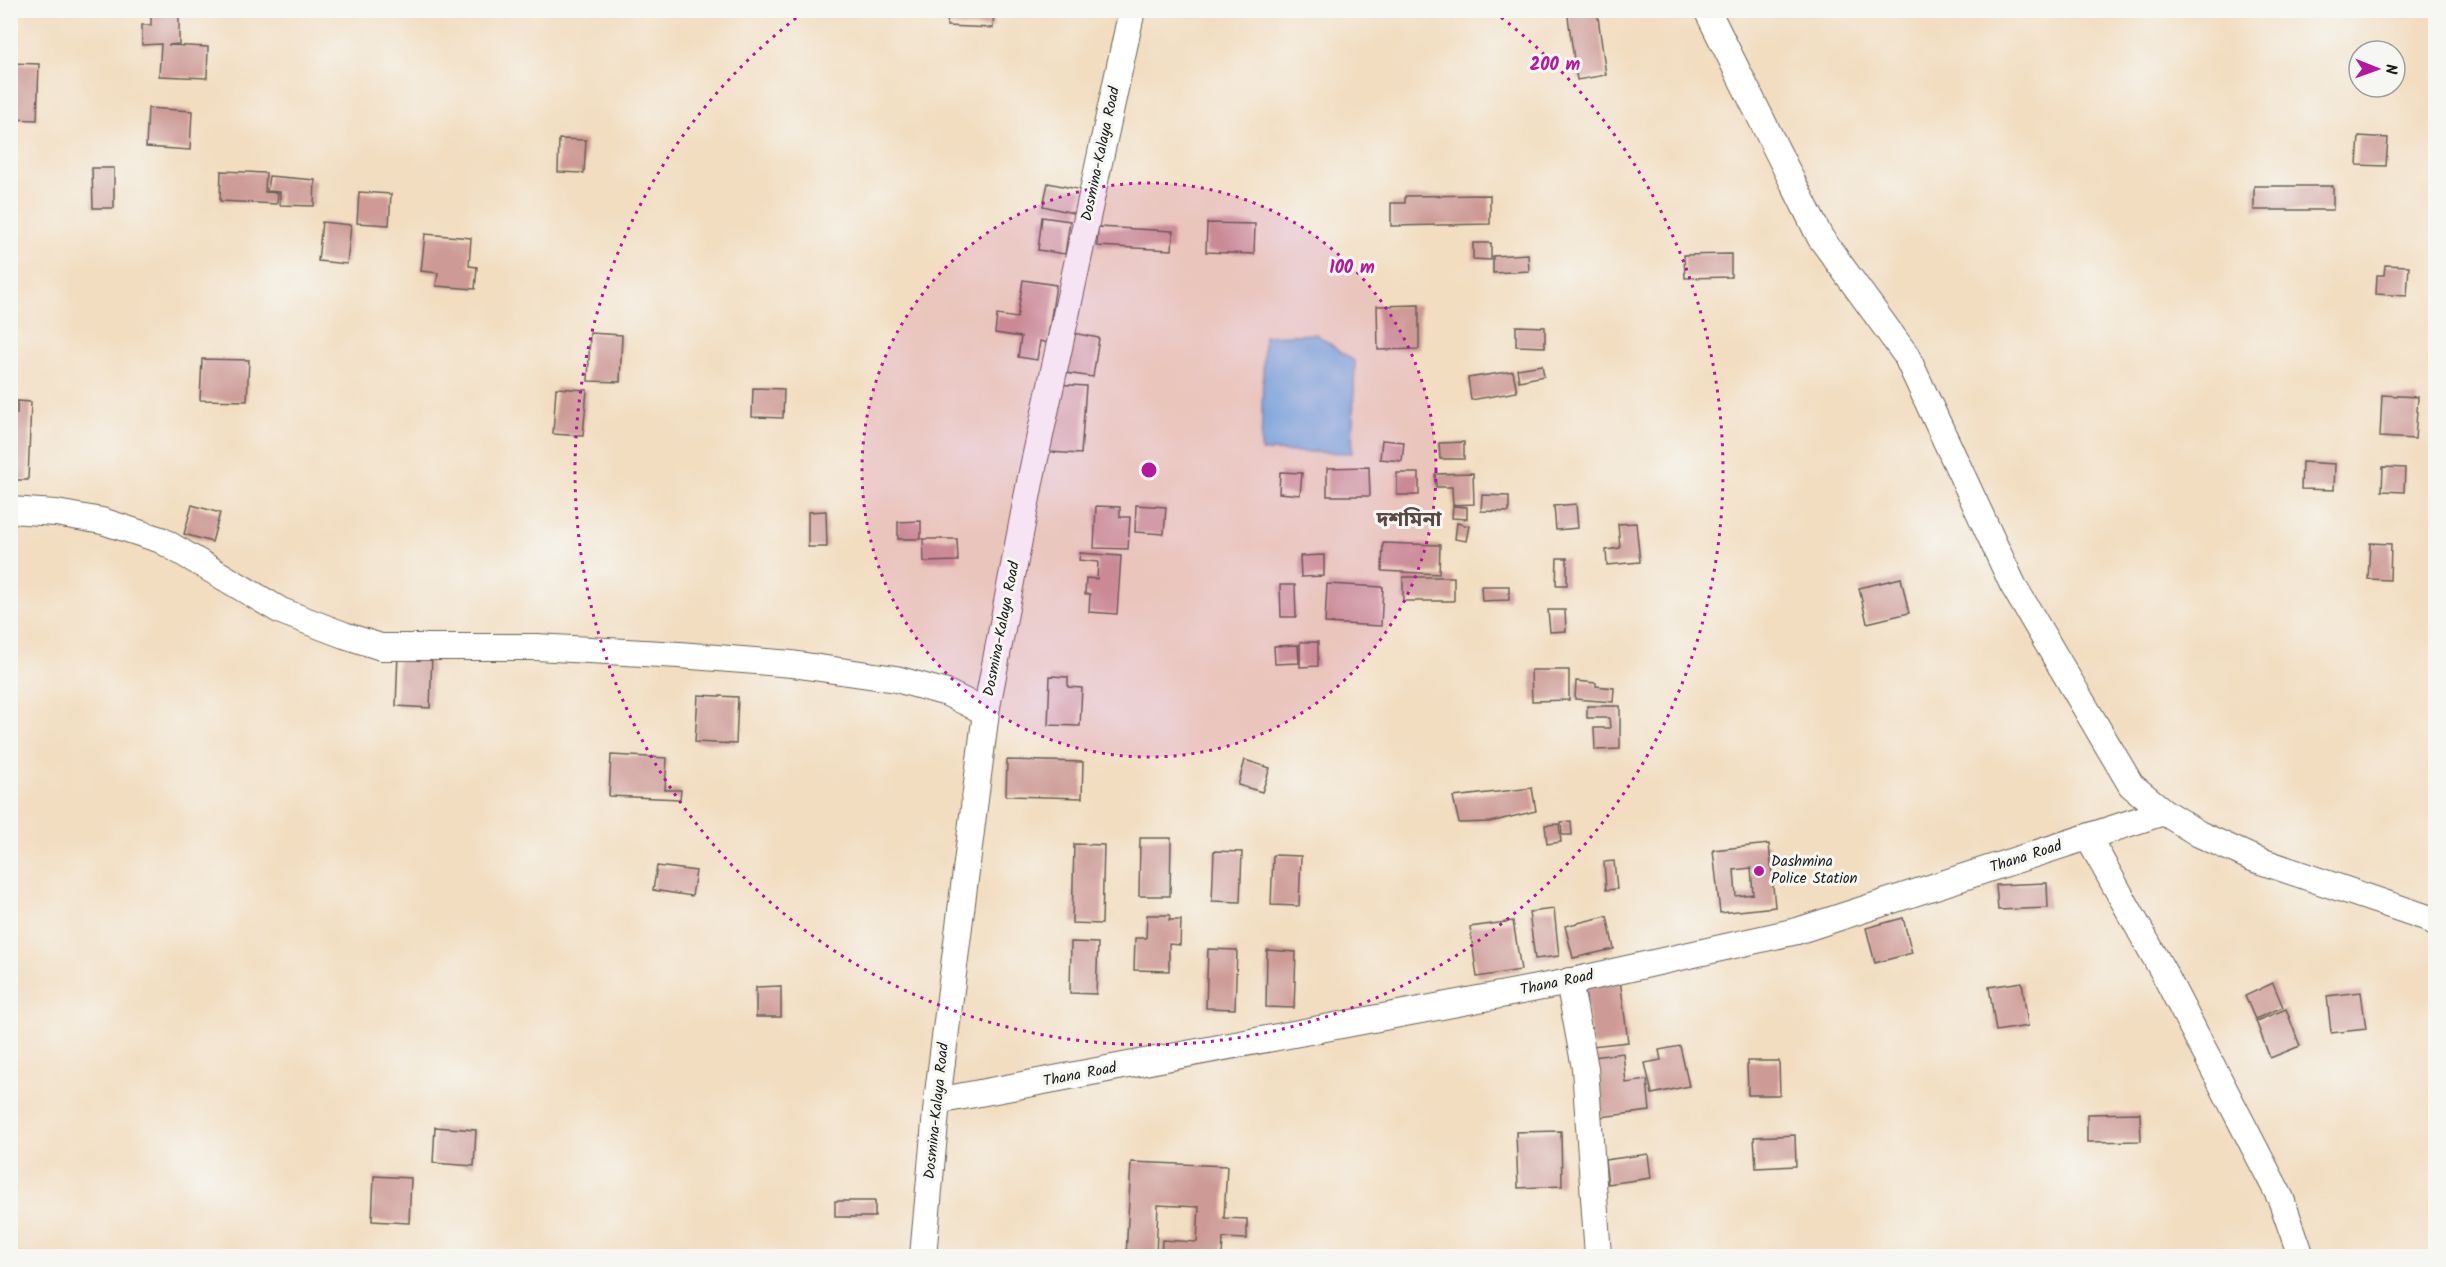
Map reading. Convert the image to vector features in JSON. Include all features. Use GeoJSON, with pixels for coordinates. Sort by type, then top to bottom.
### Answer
{"type":"FeatureCollection","features":[{"type":"Feature","properties":{"kind":"street","name":"Dosmina-Kalaya Road"},"geometry":{"type":"LineString","coordinates":[[923,1257],[937,1101],[987,712],[1031,477],[1132,10]]}},
{"type":"Feature","properties":{"kind":"street"},"geometry":{"type":"LineString","coordinates":[[1707,10],[1820,237],[1906,355],[2013,585],[2131,785],[2164,812],[2199,834],[2252,858],[2427,918],[2436,924]]}},
{"type":"Feature","properties":{"kind":"street"},"geometry":{"type":"LineString","coordinates":[[10,510],[56,513],[102,521],[161,540],[281,610],[381,647],[536,647],[792,664],[896,679],[947,693],[987,712]]}},
{"type":"Feature","properties":{"kind":"street","name":"Thana Road"},"geometry":{"type":"LineString","coordinates":[[937,1101],[1569,981],[1797,931],[2164,812]]}},
{"type":"Feature","properties":{"kind":"street"},"geometry":{"type":"LineString","coordinates":[[2088,837],[2165,975],[2281,1199],[2301,1257]]}},
{"type":"Feature","properties":{"kind":"street"},"geometry":{"type":"LineString","coordinates":[[1569,981],[1586,1068],[1598,1257]]}},
{"type":"Feature","properties":{"kind":"water"},"geometry":{"type":"Polygon","coordinates":[[[1316,334],[1355,362],[1352,453],[1261,451],[1264,336],[1316,334]]]}},
{"type":"Feature","properties":{"kind":"building"},"geometry":{"type":"Polygon","coordinates":[[[948,10],[994,10],[993,28],[947,26],[948,10]]]}},
{"type":"Feature","properties":{"kind":"building"},"geometry":{"type":"Polygon","coordinates":[[[1567,10],[1597,10],[1606,75],[1577,80],[1567,10]]]}},
{"type":"Feature","properties":{"kind":"building"},"geometry":{"type":"Polygon","coordinates":[[[151,12],[179,12],[179,44],[168,45],[208,47],[207,78],[159,76],[161,44],[142,45],[142,25],[151,25],[151,12]]]}},
{"type":"Feature","properties":{"kind":"building"},"geometry":{"type":"Polygon","coordinates":[[[10,63],[39,64],[37,120],[10,119],[10,63]]]}},
{"type":"Feature","properties":{"kind":"building"},"geometry":{"type":"Polygon","coordinates":[[[148,108],[192,111],[190,150],[146,147],[148,108]]]}},
{"type":"Feature","properties":{"kind":"building"},"geometry":{"type":"Polygon","coordinates":[[[2359,136],[2388,138],[2386,166],[2357,165],[2359,136]]]}},
{"type":"Feature","properties":{"kind":"building"},"geometry":{"type":"Polygon","coordinates":[[[559,139],[586,140],[584,173],[558,172],[559,139]]]}},
{"type":"Feature","properties":{"kind":"building"},"geometry":{"type":"Polygon","coordinates":[[[92,168],[114,168],[114,208],[93,208],[92,168]]]}},
{"type":"Feature","properties":{"kind":"building"},"geometry":{"type":"Polygon","coordinates":[[[221,171],[266,173],[265,192],[278,193],[277,204],[220,201],[221,171]]]}},
{"type":"Feature","properties":{"kind":"building"},"geometry":{"type":"Polygon","coordinates":[[[269,176],[315,180],[314,206],[280,205],[280,192],[267,191],[269,176]]]}},
{"type":"Feature","properties":{"kind":"building"},"geometry":{"type":"Polygon","coordinates":[[[1048,183],[1082,190],[1077,214],[1043,206],[1048,183]]]}},
{"type":"Feature","properties":{"kind":"building"},"geometry":{"type":"Polygon","coordinates":[[[2254,186],[2333,186],[2333,210],[2254,210],[2254,186]]]}},
{"type":"Feature","properties":{"kind":"building"},"geometry":{"type":"Polygon","coordinates":[[[359,192],[391,194],[389,225],[357,223],[359,192]]]}},
{"type":"Feature","properties":{"kind":"building"},"geometry":{"type":"Polygon","coordinates":[[[1490,195],[1490,224],[1391,226],[1391,203],[1405,203],[1405,196],[1490,195]]]}},
{"type":"Feature","properties":{"kind":"building"},"geometry":{"type":"Polygon","coordinates":[[[1042,217],[1070,221],[1065,254],[1038,250],[1042,217]]]}},
{"type":"Feature","properties":{"kind":"building"},"geometry":{"type":"Polygon","coordinates":[[[322,222],[351,225],[347,264],[318,261],[322,222]]]}},
{"type":"Feature","properties":{"kind":"building"},"geometry":{"type":"Polygon","coordinates":[[[1207,223],[1255,224],[1254,254],[1206,252],[1207,223]]]}},
{"type":"Feature","properties":{"kind":"building"},"geometry":{"type":"Polygon","coordinates":[[[1098,227],[1173,231],[1172,250],[1097,246],[1098,227]]]}},
{"type":"Feature","properties":{"kind":"building"},"geometry":{"type":"Polygon","coordinates":[[[425,234],[471,238],[469,266],[477,267],[475,289],[436,286],[438,273],[421,271],[425,234]]]}},
{"type":"Feature","properties":{"kind":"building"},"geometry":{"type":"Polygon","coordinates":[[[1473,243],[1491,243],[1491,260],[1473,259],[1473,243]]]}},
{"type":"Feature","properties":{"kind":"building"},"geometry":{"type":"Polygon","coordinates":[[[1528,254],[1529,271],[1493,273],[1493,256],[1528,254]]]}},
{"type":"Feature","properties":{"kind":"building"},"geometry":{"type":"Polygon","coordinates":[[[1731,254],[1731,277],[1685,278],[1684,255],[1731,254]]]}},
{"type":"Feature","properties":{"kind":"building"},"geometry":{"type":"Polygon","coordinates":[[[2385,265],[2409,266],[2407,296],[2376,294],[2377,275],[2384,275],[2385,265]]]}},
{"type":"Feature","properties":{"kind":"building"},"geometry":{"type":"Polygon","coordinates":[[[1023,280],[1056,285],[1047,343],[1040,341],[1037,360],[1018,357],[1021,337],[995,333],[997,315],[1017,318],[1023,280]]]}},
{"type":"Feature","properties":{"kind":"building"},"geometry":{"type":"Polygon","coordinates":[[[1419,305],[1419,349],[1378,350],[1377,306],[1419,305]]]}},
{"type":"Feature","properties":{"kind":"building"},"geometry":{"type":"Polygon","coordinates":[[[1516,326],[1545,327],[1545,347],[1516,346],[1516,326]]]}},
{"type":"Feature","properties":{"kind":"building"},"geometry":{"type":"Polygon","coordinates":[[[590,333],[622,335],[620,382],[588,381],[590,333]]]}},
{"type":"Feature","properties":{"kind":"building"},"geometry":{"type":"Polygon","coordinates":[[[1073,333],[1099,338],[1093,377],[1066,373],[1073,333]]]}},
{"type":"Feature","properties":{"kind":"building"},"geometry":{"type":"Polygon","coordinates":[[[202,359],[249,360],[247,401],[200,400],[202,359]]]}},
{"type":"Feature","properties":{"kind":"building"},"geometry":{"type":"Polygon","coordinates":[[[1542,365],[1544,376],[1519,381],[1517,369],[1542,365]]]}},
{"type":"Feature","properties":{"kind":"building"},"geometry":{"type":"Polygon","coordinates":[[[1513,371],[1517,392],[1471,400],[1468,378],[1513,371]]]}},
{"type":"Feature","properties":{"kind":"building"},"geometry":{"type":"Polygon","coordinates":[[[1054,384],[1086,386],[1081,454],[1049,452],[1054,384]]]}},
{"type":"Feature","properties":{"kind":"building"},"geometry":{"type":"Polygon","coordinates":[[[556,388],[587,390],[583,436],[553,434],[556,388]]]}},
{"type":"Feature","properties":{"kind":"building"},"geometry":{"type":"Polygon","coordinates":[[[753,388],[784,389],[783,418],[752,417],[753,388]]]}},
{"type":"Feature","properties":{"kind":"building"},"geometry":{"type":"Polygon","coordinates":[[[2382,395],[2418,397],[2415,439],[2380,437],[2382,395]]]}},
{"type":"Feature","properties":{"kind":"building"},"geometry":{"type":"Polygon","coordinates":[[[17,401],[31,402],[28,480],[10,480],[10,414],[17,414],[17,401]]]}},
{"type":"Feature","properties":{"kind":"building"},"geometry":{"type":"Polygon","coordinates":[[[1382,440],[1404,442],[1402,461],[1380,459],[1382,440]]]}},
{"type":"Feature","properties":{"kind":"building"},"geometry":{"type":"Polygon","coordinates":[[[1464,442],[1464,459],[1440,459],[1439,443],[1464,442]]]}},
{"type":"Feature","properties":{"kind":"building"},"geometry":{"type":"Polygon","coordinates":[[[2302,462],[2335,464],[2334,490],[2301,489],[2302,462]]]}},
{"type":"Feature","properties":{"kind":"building"},"geometry":{"type":"Polygon","coordinates":[[[1369,467],[1370,496],[1327,496],[1327,468],[1369,467]]]}},
{"type":"Feature","properties":{"kind":"building"},"geometry":{"type":"Polygon","coordinates":[[[2383,467],[2405,468],[2404,492],[2382,491],[2383,467]]]}},
{"type":"Feature","properties":{"kind":"building"},"geometry":{"type":"Polygon","coordinates":[[[1280,472],[1302,473],[1300,495],[1279,493],[1280,472]]]}},
{"type":"Feature","properties":{"kind":"building"},"geometry":{"type":"Polygon","coordinates":[[[1397,473],[1419,473],[1419,495],[1397,495],[1397,473]]]}},
{"type":"Feature","properties":{"kind":"building"},"geometry":{"type":"Polygon","coordinates":[[[1473,473],[1474,504],[1453,505],[1452,487],[1436,487],[1435,474],[1473,473]]]}},
{"type":"Feature","properties":{"kind":"building"},"geometry":{"type":"Polygon","coordinates":[[[1482,495],[1509,496],[1509,512],[1481,511],[1482,495]]]}},
{"type":"Feature","properties":{"kind":"building"},"geometry":{"type":"Polygon","coordinates":[[[1576,504],[1578,528],[1556,530],[1554,506],[1576,504]]]}},
{"type":"Feature","properties":{"kind":"building"},"geometry":{"type":"Polygon","coordinates":[[[192,505],[220,513],[212,542],[184,534],[192,505]]]}},
{"type":"Feature","properties":{"kind":"building"},"geometry":{"type":"Polygon","coordinates":[[[1136,505],[1166,507],[1164,534],[1135,532],[1136,505]]]}},
{"type":"Feature","properties":{"kind":"building"},"geometry":{"type":"Polygon","coordinates":[[[1096,506],[1120,507],[1120,517],[1130,517],[1128,549],[1094,548],[1096,506]]]}},
{"type":"Feature","properties":{"kind":"building"},"geometry":{"type":"Polygon","coordinates":[[[1453,506],[1467,507],[1467,519],[1452,518],[1453,506]]]}},
{"type":"Feature","properties":{"kind":"building"},"geometry":{"type":"Polygon","coordinates":[[[826,511],[827,547],[808,547],[808,512],[826,511]]]}},
{"type":"Feature","properties":{"kind":"building"},"geometry":{"type":"Polygon","coordinates":[[[921,521],[921,539],[898,539],[898,522],[921,521]]]}},
{"type":"Feature","properties":{"kind":"building"},"geometry":{"type":"Polygon","coordinates":[[[1457,523],[1469,526],[1466,541],[1455,539],[1457,523]]]}},
{"type":"Feature","properties":{"kind":"building"},"geometry":{"type":"Polygon","coordinates":[[[1636,523],[1640,562],[1607,565],[1606,550],[1620,548],[1618,524],[1636,523]]]}},
{"type":"Feature","properties":{"kind":"building"},"geometry":{"type":"Polygon","coordinates":[[[923,539],[957,539],[958,561],[924,562],[923,539]]]}},
{"type":"Feature","properties":{"kind":"building"},"geometry":{"type":"Polygon","coordinates":[[[1383,543],[1440,545],[1439,574],[1382,571],[1383,543]]]}},
{"type":"Feature","properties":{"kind":"building"},"geometry":{"type":"Polygon","coordinates":[[[2370,543],[2391,544],[2390,580],[2368,579],[2370,543]]]}},
{"type":"Feature","properties":{"kind":"building"},"geometry":{"type":"Polygon","coordinates":[[[1080,553],[1121,556],[1117,614],[1089,612],[1090,594],[1085,594],[1086,578],[1097,579],[1098,562],[1079,560],[1080,553]]]}},
{"type":"Feature","properties":{"kind":"building"},"geometry":{"type":"Polygon","coordinates":[[[1324,555],[1324,576],[1301,577],[1300,556],[1324,555]]]}},
{"type":"Feature","properties":{"kind":"building"},"geometry":{"type":"Polygon","coordinates":[[[1557,558],[1567,558],[1567,585],[1556,585],[1557,558]]]}},
{"type":"Feature","properties":{"kind":"building"},"geometry":{"type":"Polygon","coordinates":[[[1403,577],[1454,577],[1454,601],[1403,601],[1403,577]]]}},
{"type":"Feature","properties":{"kind":"building"},"geometry":{"type":"Polygon","coordinates":[[[1901,578],[1909,613],[1867,623],[1859,588],[1901,578]]]}},
{"type":"Feature","properties":{"kind":"building"},"geometry":{"type":"Polygon","coordinates":[[[1327,584],[1383,587],[1381,626],[1325,623],[1327,584]]]}},
{"type":"Feature","properties":{"kind":"building"},"geometry":{"type":"Polygon","coordinates":[[[1280,585],[1295,585],[1296,617],[1281,617],[1280,585]]]}},
{"type":"Feature","properties":{"kind":"building"},"geometry":{"type":"Polygon","coordinates":[[[1481,586],[1509,586],[1509,600],[1482,601],[1481,586]]]}},
{"type":"Feature","properties":{"kind":"building"},"geometry":{"type":"Polygon","coordinates":[[[1548,610],[1565,610],[1566,631],[1550,632],[1548,610]]]}},
{"type":"Feature","properties":{"kind":"building"},"geometry":{"type":"Polygon","coordinates":[[[1300,642],[1318,642],[1318,666],[1300,667],[1300,642]]]}},
{"type":"Feature","properties":{"kind":"building"},"geometry":{"type":"Polygon","coordinates":[[[1298,645],[1299,663],[1275,664],[1274,646],[1298,645]]]}},
{"type":"Feature","properties":{"kind":"building"},"geometry":{"type":"Polygon","coordinates":[[[398,653],[432,655],[430,708],[396,706],[398,653]]]}},
{"type":"Feature","properties":{"kind":"building"},"geometry":{"type":"Polygon","coordinates":[[[1531,670],[1569,670],[1569,700],[1532,701],[1531,670]]]}},
{"type":"Feature","properties":{"kind":"building"},"geometry":{"type":"Polygon","coordinates":[[[1050,676],[1068,677],[1068,687],[1082,688],[1080,726],[1048,725],[1050,676]]]}},
{"type":"Feature","properties":{"kind":"building"},"geometry":{"type":"Polygon","coordinates":[[[1576,681],[1614,688],[1613,702],[1575,699],[1576,681]]]}},
{"type":"Feature","properties":{"kind":"building"},"geometry":{"type":"Polygon","coordinates":[[[698,695],[738,697],[736,744],[695,742],[698,695]]]}},
{"type":"Feature","properties":{"kind":"building"},"geometry":{"type":"Polygon","coordinates":[[[1587,706],[1620,706],[1620,749],[1595,750],[1594,728],[1610,728],[1609,718],[1587,718],[1587,706]]]}},
{"type":"Feature","properties":{"kind":"building"},"geometry":{"type":"Polygon","coordinates":[[[611,755],[667,758],[665,790],[681,790],[680,799],[609,796],[611,755]]]}},
{"type":"Feature","properties":{"kind":"building"},"geometry":{"type":"Polygon","coordinates":[[[1007,760],[1083,762],[1082,798],[1006,796],[1007,760]]]}},
{"type":"Feature","properties":{"kind":"building"},"geometry":{"type":"Polygon","coordinates":[[[1245,760],[1270,768],[1262,792],[1238,785],[1245,760]]]}},
{"type":"Feature","properties":{"kind":"building"},"geometry":{"type":"Polygon","coordinates":[[[1532,788],[1536,811],[1490,822],[1459,823],[1453,797],[1532,788]]]}},
{"type":"Feature","properties":{"kind":"building"},"geometry":{"type":"Polygon","coordinates":[[[1571,821],[1572,835],[1562,835],[1561,822],[1571,821]]]}},
{"type":"Feature","properties":{"kind":"building"},"geometry":{"type":"Polygon","coordinates":[[[1559,824],[1561,842],[1547,844],[1545,825],[1559,824]]]}},
{"type":"Feature","properties":{"kind":"building"},"geometry":{"type":"Polygon","coordinates":[[[1140,838],[1171,838],[1170,896],[1139,896],[1140,838]]]}},
{"type":"Feature","properties":{"kind":"building"},"geometry":{"type":"Polygon","coordinates":[[[1074,844],[1104,845],[1102,924],[1072,923],[1074,844]]]}},
{"type":"Feature","properties":{"kind":"building"},"geometry":{"type":"Polygon","coordinates":[[[1769,844],[1775,907],[1720,913],[1713,850],[1769,844]],[[1751,868],[1734,870],[1736,896],[1753,894],[1751,868]]]}},
{"type":"Feature","properties":{"kind":"building"},"geometry":{"type":"Polygon","coordinates":[[[1214,851],[1242,852],[1240,902],[1212,901],[1214,851]]]}},
{"type":"Feature","properties":{"kind":"building"},"geometry":{"type":"Polygon","coordinates":[[[1273,855],[1301,856],[1299,906],[1271,905],[1273,855]]]}},
{"type":"Feature","properties":{"kind":"building"},"geometry":{"type":"Polygon","coordinates":[[[1614,861],[1617,889],[1606,890],[1604,862],[1614,861]]]}},
{"type":"Feature","properties":{"kind":"building"},"geometry":{"type":"Polygon","coordinates":[[[657,866],[696,871],[692,896],[653,890],[657,866]]]}},
{"type":"Feature","properties":{"kind":"building"},"geometry":{"type":"Polygon","coordinates":[[[2047,883],[2048,908],[1998,910],[1996,885],[2047,883]]]}},
{"type":"Feature","properties":{"kind":"building"},"geometry":{"type":"Polygon","coordinates":[[[1554,909],[1559,956],[1535,959],[1529,912],[1554,909]]]}},
{"type":"Feature","properties":{"kind":"building"},"geometry":{"type":"Polygon","coordinates":[[[1147,915],[1170,915],[1169,920],[1181,920],[1180,945],[1169,944],[1169,971],[1134,970],[1135,938],[1146,938],[1147,915]]]}},
{"type":"Feature","properties":{"kind":"building"},"geometry":{"type":"Polygon","coordinates":[[[1607,916],[1614,949],[1573,958],[1565,926],[1607,916]]]}},
{"type":"Feature","properties":{"kind":"building"},"geometry":{"type":"Polygon","coordinates":[[[1903,918],[1912,953],[1875,963],[1866,928],[1903,918]]]}},
{"type":"Feature","properties":{"kind":"building"},"geometry":{"type":"Polygon","coordinates":[[[1513,921],[1521,970],[1477,977],[1470,927],[1513,921]]]}},
{"type":"Feature","properties":{"kind":"building"},"geometry":{"type":"Polygon","coordinates":[[[1071,942],[1098,943],[1096,994],[1070,993],[1071,942]]]}},
{"type":"Feature","properties":{"kind":"building"},"geometry":{"type":"Polygon","coordinates":[[[1208,949],[1237,950],[1235,1009],[1206,1008],[1208,949]]]}},
{"type":"Feature","properties":{"kind":"building"},"geometry":{"type":"Polygon","coordinates":[[[1267,950],[1296,952],[1294,1008],[1266,1007],[1267,950]]]}},
{"type":"Feature","properties":{"kind":"building"},"geometry":{"type":"Polygon","coordinates":[[[1620,979],[1628,1042],[1592,1046],[1584,983],[1620,979]]]}},
{"type":"Feature","properties":{"kind":"building"},"geometry":{"type":"Polygon","coordinates":[[[2022,982],[2028,1026],[1996,1031],[1989,987],[2022,982]]]}},
{"type":"Feature","properties":{"kind":"building"},"geometry":{"type":"Polygon","coordinates":[[[2273,983],[2283,1007],[2255,1019],[2245,996],[2273,983]]]}},
{"type":"Feature","properties":{"kind":"building"},"geometry":{"type":"Polygon","coordinates":[[[781,986],[781,1017],[756,1017],[756,987],[781,986]]]}},
{"type":"Feature","properties":{"kind":"building"},"geometry":{"type":"Polygon","coordinates":[[[2361,992],[2366,1029],[2331,1033],[2327,996],[2361,992]]]}},
{"type":"Feature","properties":{"kind":"building"},"geometry":{"type":"Polygon","coordinates":[[[2286,1009],[2300,1046],[2270,1058],[2256,1021],[2286,1009]]]}},
{"type":"Feature","properties":{"kind":"building"},"geometry":{"type":"Polygon","coordinates":[[[1680,1046],[1689,1086],[1652,1094],[1645,1063],[1661,1060],[1659,1050],[1680,1046]]]}},
{"type":"Feature","properties":{"kind":"building"},"geometry":{"type":"Polygon","coordinates":[[[1623,1053],[1626,1083],[1647,1080],[1650,1111],[1600,1117],[1593,1057],[1623,1053]]]}},
{"type":"Feature","properties":{"kind":"building"},"geometry":{"type":"Polygon","coordinates":[[[1747,1061],[1779,1061],[1780,1095],[1748,1095],[1747,1061]]]}},
{"type":"Feature","properties":{"kind":"building"},"geometry":{"type":"Polygon","coordinates":[[[2140,1113],[2141,1141],[2087,1142],[2087,1114],[2140,1113]]]}},
{"type":"Feature","properties":{"kind":"building"},"geometry":{"type":"Polygon","coordinates":[[[435,1127],[476,1130],[474,1166],[433,1163],[435,1127]]]}},
{"type":"Feature","properties":{"kind":"building"},"geometry":{"type":"Polygon","coordinates":[[[1561,1131],[1562,1186],[1518,1188],[1516,1132],[1561,1131]]]}},
{"type":"Feature","properties":{"kind":"building"},"geometry":{"type":"Polygon","coordinates":[[[1795,1135],[1796,1166],[1756,1168],[1754,1137],[1795,1135]]]}},
{"type":"Feature","properties":{"kind":"building"},"geometry":{"type":"Polygon","coordinates":[[[1648,1154],[1651,1178],[1608,1184],[1605,1160],[1648,1154]]]}},
{"type":"Feature","properties":{"kind":"building"},"geometry":{"type":"Polygon","coordinates":[[[1131,1162],[1227,1166],[1224,1218],[1247,1219],[1247,1239],[1223,1238],[1222,1256],[1161,1256],[1162,1240],[1197,1242],[1199,1207],[1158,1205],[1156,1256],[1126,1256],[1131,1162]]]}},
{"type":"Feature","properties":{"kind":"building"},"geometry":{"type":"Polygon","coordinates":[[[374,1176],[411,1178],[409,1223],[372,1221],[374,1176]]]}},
{"type":"Feature","properties":{"kind":"building"},"geometry":{"type":"Polygon","coordinates":[[[835,1201],[875,1201],[875,1217],[835,1217],[835,1201]]]}},
{"type":"Feature","properties":{"kind":"place","name":"Dashmina Police Station"},"geometry":{"type":"Point","coordinates":[1759,871]}},
{"type":"Feature","properties":{"kind":"district","name":"দশমিনা"},"geometry":{"type":"Point","coordinates":[1409,520]}}]}
